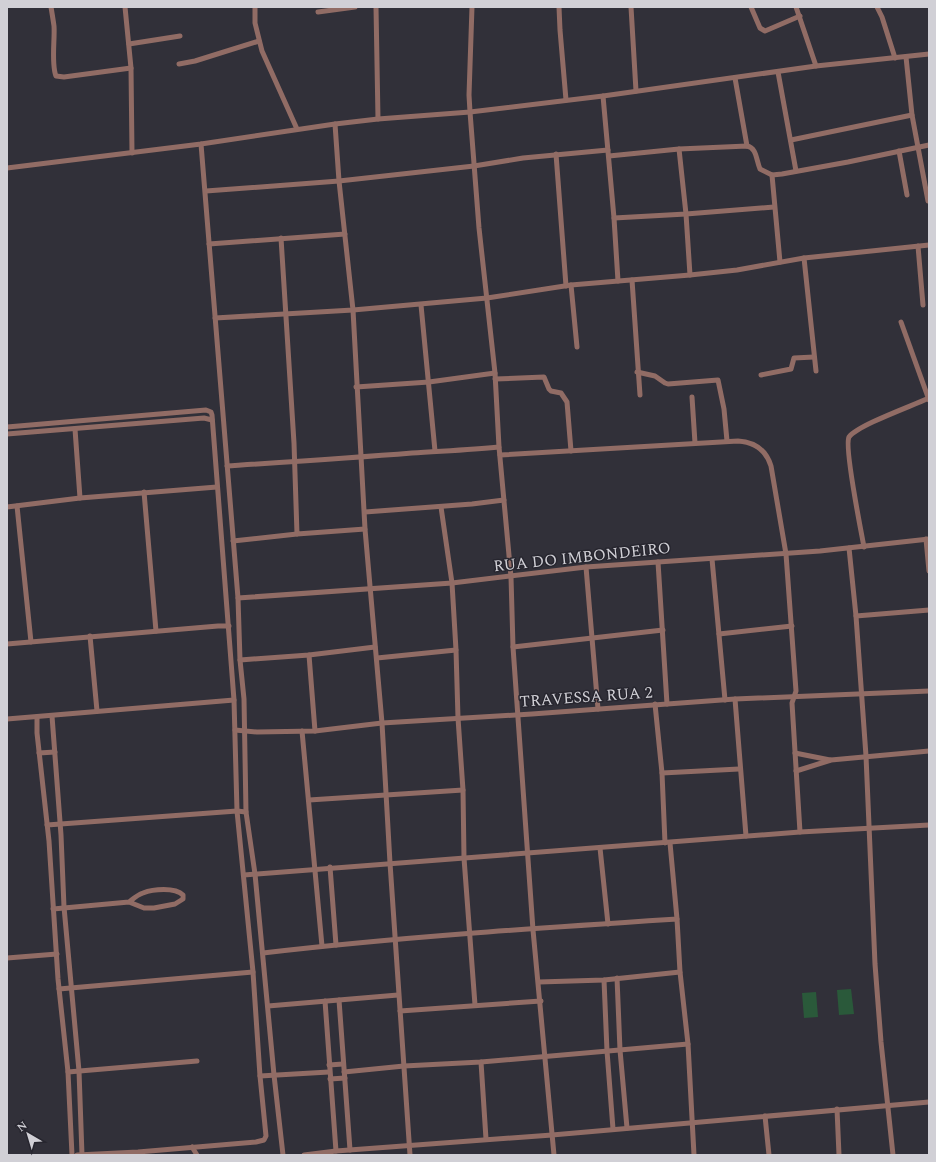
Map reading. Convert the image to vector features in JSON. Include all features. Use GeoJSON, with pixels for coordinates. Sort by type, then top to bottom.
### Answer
{"type":"FeatureCollection","features":[{"type":"Feature","properties":{"kind":"street"},"geometry":{"type":"LineString","coordinates":[[51,7],[54,24],[53,64],[56,76],[64,77],[131,68]]}},
{"type":"Feature","properties":{"kind":"street"},"geometry":{"type":"LineString","coordinates":[[125,7],[131,68],[132,153]]}},
{"type":"Feature","properties":{"kind":"street"},"geometry":{"type":"LineString","coordinates":[[255,7],[255,23],[259,41],[297,129]]}},
{"type":"Feature","properties":{"kind":"street"},"geometry":{"type":"LineString","coordinates":[[318,12],[355,7]]}},
{"type":"Feature","properties":{"kind":"street"},"geometry":{"type":"LineString","coordinates":[[376,7],[378,119]]}},
{"type":"Feature","properties":{"kind":"street"},"geometry":{"type":"LineString","coordinates":[[472,7],[469,94],[470,112],[479,228],[495,373],[500,455],[511,577],[513,647],[533,930],[541,1001],[544,1056],[554,1155]]}},
{"type":"Feature","properties":{"kind":"street"},"geometry":{"type":"LineString","coordinates":[[559,7],[566,100]]}},
{"type":"Feature","properties":{"kind":"street"},"geometry":{"type":"LineString","coordinates":[[631,7],[636,91]]}},
{"type":"Feature","properties":{"kind":"street"},"geometry":{"type":"LineString","coordinates":[[751,7],[760,28],[765,31],[800,16]]}},
{"type":"Feature","properties":{"kind":"street"},"geometry":{"type":"LineString","coordinates":[[796,7],[816,66]]}},
{"type":"Feature","properties":{"kind":"street"},"geometry":{"type":"LineString","coordinates":[[877,7],[895,58]]}},
{"type":"Feature","properties":{"kind":"street"},"geometry":{"type":"LineString","coordinates":[[129,44],[180,36]]}},
{"type":"Feature","properties":{"kind":"street"},"geometry":{"type":"LineString","coordinates":[[179,64],[195,61],[259,41]]}},
{"type":"Feature","properties":{"kind":"street"},"geometry":{"type":"LineString","coordinates":[[7,168],[202,144],[335,124],[470,112],[603,96],[816,66],[929,54]]}},
{"type":"Feature","properties":{"kind":"street"},"geometry":{"type":"LineString","coordinates":[[906,57],[912,116],[928,201]]}},
{"type":"Feature","properties":{"kind":"street"},"geometry":{"type":"LineString","coordinates":[[778,72],[796,171]]}},
{"type":"Feature","properties":{"kind":"street"},"geometry":{"type":"LineString","coordinates":[[736,78],[747,146]]}},
{"type":"Feature","properties":{"kind":"street"},"geometry":{"type":"LineString","coordinates":[[603,96],[618,281]]}},
{"type":"Feature","properties":{"kind":"street"},"geometry":{"type":"LineString","coordinates":[[791,140],[912,116]]}},
{"type":"Feature","properties":{"kind":"street"},"geometry":{"type":"LineString","coordinates":[[335,124],[339,181],[353,310],[356,387],[370,588],[382,724],[398,995],[410,1155]]}},
{"type":"Feature","properties":{"kind":"street"},"geometry":{"type":"LineString","coordinates":[[202,144],[238,598],[240,660],[244,699],[246,812],[255,874],[283,1155]]}},
{"type":"Feature","properties":{"kind":"street"},"geometry":{"type":"LineString","coordinates":[[609,156],[679,149],[747,146],[751,147],[755,151],[760,169],[772,175],[848,162],[929,145]]}},
{"type":"Feature","properties":{"kind":"street"},"geometry":{"type":"LineString","coordinates":[[679,149],[686,214],[690,275]]}},
{"type":"Feature","properties":{"kind":"street"},"geometry":{"type":"LineString","coordinates":[[206,191],[339,181],[474,166],[556,154],[608,150]]}},
{"type":"Feature","properties":{"kind":"street"},"geometry":{"type":"LineString","coordinates":[[899,152],[907,195]]}},
{"type":"Feature","properties":{"kind":"street"},"geometry":{"type":"LineString","coordinates":[[556,154],[568,286],[577,347]]}},
{"type":"Feature","properties":{"kind":"street"},"geometry":{"type":"LineString","coordinates":[[772,175],[780,262]]}},
{"type":"Feature","properties":{"kind":"street"},"geometry":{"type":"LineString","coordinates":[[614,218],[774,207]]}},
{"type":"Feature","properties":{"kind":"street"},"geometry":{"type":"LineString","coordinates":[[209,244],[345,234]]}},
{"type":"Feature","properties":{"kind":"street"},"geometry":{"type":"LineString","coordinates":[[281,238],[295,462],[297,534]]}},
{"type":"Feature","properties":{"kind":"street"},"geometry":{"type":"LineString","coordinates":[[215,318],[286,315],[421,305],[487,298],[568,286],[737,270],[804,258],[929,245]]}},
{"type":"Feature","properties":{"kind":"street"},"geometry":{"type":"LineString","coordinates":[[918,246],[923,305]]}},
{"type":"Feature","properties":{"kind":"street"},"geometry":{"type":"LineString","coordinates":[[804,258],[816,371]]}},
{"type":"Feature","properties":{"kind":"street"},"geometry":{"type":"LineString","coordinates":[[632,280],[640,395]]}},
{"type":"Feature","properties":{"kind":"street"},"geometry":{"type":"LineString","coordinates":[[421,305],[435,452]]}},
{"type":"Feature","properties":{"kind":"street"},"geometry":{"type":"LineString","coordinates":[[864,547],[850,465],[848,439],[862,427],[929,399],[901,322]]}},
{"type":"Feature","properties":{"kind":"street"},"geometry":{"type":"LineString","coordinates":[[761,375],[790,370],[792,368],[794,358],[814,357]]}},
{"type":"Feature","properties":{"kind":"street"},"geometry":{"type":"LineString","coordinates":[[638,372],[655,376],[668,384],[718,380],[724,408],[727,441]]}},
{"type":"Feature","properties":{"kind":"street"},"geometry":{"type":"LineString","coordinates":[[356,387],[429,382],[495,373]]}},
{"type":"Feature","properties":{"kind":"street"},"geometry":{"type":"LineString","coordinates":[[495,379],[544,377],[551,391],[561,393],[566,402],[571,452]]}},
{"type":"Feature","properties":{"kind":"street"},"geometry":{"type":"LineString","coordinates":[[692,397],[695,443]]}},
{"type":"Feature","properties":{"kind":"street"},"geometry":{"type":"LineString","coordinates":[[7,427],[206,410],[211,412],[212,420],[234,700],[237,811],[253,972],[260,1076],[266,1133],[264,1140],[192,1148],[77,1155]]}},
{"type":"Feature","properties":{"kind":"street"},"geometry":{"type":"LineString","coordinates":[[7,434],[204,418],[212,420]]}},
{"type":"Feature","properties":{"kind":"street"},"geometry":{"type":"LineString","coordinates":[[75,428],[80,498]]}},
{"type":"Feature","properties":{"kind":"street"},"geometry":{"type":"LineString","coordinates":[[500,455],[571,452],[727,441],[746,441],[760,449],[769,461],[786,554],[796,691],[792,703],[800,832]]}},
{"type":"Feature","properties":{"kind":"street"},"geometry":{"type":"LineString","coordinates":[[227,466],[500,447]]}},
{"type":"Feature","properties":{"kind":"street"},"geometry":{"type":"LineString","coordinates":[[7,507],[80,498],[217,487]]}},
{"type":"Feature","properties":{"kind":"street"},"geometry":{"type":"LineString","coordinates":[[144,492],[156,631]]}},
{"type":"Feature","properties":{"kind":"street"},"geometry":{"type":"LineString","coordinates":[[365,512],[504,500]]}},
{"type":"Feature","properties":{"kind":"street"},"geometry":{"type":"LineString","coordinates":[[17,506],[31,642]]}},
{"type":"Feature","properties":{"kind":"street"},"geometry":{"type":"LineString","coordinates":[[441,506],[452,583],[458,718],[464,790],[464,858],[475,1005]]}},
{"type":"Feature","properties":{"kind":"street"},"geometry":{"type":"LineString","coordinates":[[233,541],[297,534],[366,529]]}},
{"type":"Feature","properties":{"kind":"street"},"geometry":{"type":"LineString","coordinates":[[928,539],[929,571]]}},
{"type":"Feature","properties":{"kind":"street","name":"RUA DO IMBONDEIRO"},"geometry":{"type":"LineString","coordinates":[[238,598],[452,583],[586,568],[786,554],[864,547],[928,539]]}},
{"type":"Feature","properties":{"kind":"street"},"geometry":{"type":"LineString","coordinates":[[849,548],[856,616],[866,756],[874,964],[892,1155]]}},
{"type":"Feature","properties":{"kind":"street"},"geometry":{"type":"LineString","coordinates":[[712,559],[725,700]]}},
{"type":"Feature","properties":{"kind":"street"},"geometry":{"type":"LineString","coordinates":[[658,562],[668,704]]}},
{"type":"Feature","properties":{"kind":"street"},"geometry":{"type":"LineString","coordinates":[[586,568],[598,709]]}},
{"type":"Feature","properties":{"kind":"street"},"geometry":{"type":"LineString","coordinates":[[856,616],[929,610]]}},
{"type":"Feature","properties":{"kind":"street"},"geometry":{"type":"LineString","coordinates":[[7,644],[90,636],[229,626]]}},
{"type":"Feature","properties":{"kind":"street"},"geometry":{"type":"LineString","coordinates":[[719,634],[792,626]]}},
{"type":"Feature","properties":{"kind":"street"},"geometry":{"type":"LineString","coordinates":[[513,647],[663,630]]}},
{"type":"Feature","properties":{"kind":"street"},"geometry":{"type":"LineString","coordinates":[[90,636],[97,711]]}},
{"type":"Feature","properties":{"kind":"street"},"geometry":{"type":"LineString","coordinates":[[240,660],[309,655],[375,647]]}},
{"type":"Feature","properties":{"kind":"street"},"geometry":{"type":"LineString","coordinates":[[377,658],[456,650]]}},
{"type":"Feature","properties":{"kind":"street"},"geometry":{"type":"LineString","coordinates":[[309,655],[315,731]]}},
{"type":"Feature","properties":{"kind":"street","name":"TRAVESSA RUA 2"},"geometry":{"type":"LineString","coordinates":[[235,730],[257,732],[315,731],[382,724],[655,704],[735,699],[929,691]]}},
{"type":"Feature","properties":{"kind":"street"},"geometry":{"type":"LineString","coordinates":[[735,699],[746,836]]}},
{"type":"Feature","properties":{"kind":"street"},"geometry":{"type":"LineString","coordinates":[[7,719],[234,700]]}},
{"type":"Feature","properties":{"kind":"street"},"geometry":{"type":"LineString","coordinates":[[655,704],[688,1044],[694,1155]]}},
{"type":"Feature","properties":{"kind":"street"},"geometry":{"type":"LineString","coordinates":[[52,716],[64,908],[79,1071],[82,1155]]}},
{"type":"Feature","properties":{"kind":"street"},"geometry":{"type":"LineString","coordinates":[[37,717],[39,753],[47,825],[59,989],[68,1072],[72,1155]]}},
{"type":"Feature","properties":{"kind":"street"},"geometry":{"type":"LineString","coordinates":[[302,731],[316,868],[322,946]]}},
{"type":"Feature","properties":{"kind":"street"},"geometry":{"type":"LineString","coordinates":[[796,771],[831,760],[929,751]]}},
{"type":"Feature","properties":{"kind":"street"},"geometry":{"type":"LineString","coordinates":[[39,753],[55,752]]}},
{"type":"Feature","properties":{"kind":"street"},"geometry":{"type":"LineString","coordinates":[[795,753],[831,760]]}},
{"type":"Feature","properties":{"kind":"street"},"geometry":{"type":"LineString","coordinates":[[662,774],[740,769]]}},
{"type":"Feature","properties":{"kind":"street"},"geometry":{"type":"LineString","coordinates":[[309,800],[464,790]]}},
{"type":"Feature","properties":{"kind":"street"},"geometry":{"type":"LineString","coordinates":[[47,825],[237,811],[246,812]]}},
{"type":"Feature","properties":{"kind":"street"},"geometry":{"type":"LineString","coordinates":[[244,875],[316,868],[528,854],[800,832],[929,824]]}},
{"type":"Feature","properties":{"kind":"street"},"geometry":{"type":"LineString","coordinates":[[600,848],[608,924]]}},
{"type":"Feature","properties":{"kind":"street"},"geometry":{"type":"LineString","coordinates":[[330,867],[336,945]]}},
{"type":"Feature","properties":{"kind":"street"},"geometry":{"type":"LineString","coordinates":[[53,909],[129,902],[144,908],[164,907],[175,904],[182,899],[183,895],[174,890],[155,891],[144,893],[129,902]]}},
{"type":"Feature","properties":{"kind":"street"},"geometry":{"type":"LineString","coordinates":[[263,953],[395,939],[677,919]]}},
{"type":"Feature","properties":{"kind":"street"},"geometry":{"type":"LineString","coordinates":[[7,958],[56,954]]}},
{"type":"Feature","properties":{"kind":"street"},"geometry":{"type":"LineString","coordinates":[[59,989],[253,972]]}},
{"type":"Feature","properties":{"kind":"street"},"geometry":{"type":"LineString","coordinates":[[539,982],[604,980],[680,972]]}},
{"type":"Feature","properties":{"kind":"street"},"geometry":{"type":"LineString","coordinates":[[617,978],[620,1050],[626,1128]]}},
{"type":"Feature","properties":{"kind":"street"},"geometry":{"type":"LineString","coordinates":[[604,980],[607,1051],[613,1129]]}},
{"type":"Feature","properties":{"kind":"street"},"geometry":{"type":"LineString","coordinates":[[268,1006],[398,995]]}},
{"type":"Feature","properties":{"kind":"street"},"geometry":{"type":"LineString","coordinates":[[339,1000],[350,1150]]}},
{"type":"Feature","properties":{"kind":"street"},"geometry":{"type":"LineString","coordinates":[[325,1001],[329,1072],[336,1151]]}},
{"type":"Feature","properties":{"kind":"street"},"geometry":{"type":"LineString","coordinates":[[400,1011],[541,1001]]}},
{"type":"Feature","properties":{"kind":"street"},"geometry":{"type":"LineString","coordinates":[[344,1072],[688,1044]]}},
{"type":"Feature","properties":{"kind":"street"},"geometry":{"type":"LineString","coordinates":[[68,1072],[197,1061]]}},
{"type":"Feature","properties":{"kind":"street"},"geometry":{"type":"LineString","coordinates":[[481,1062],[486,1139]]}},
{"type":"Feature","properties":{"kind":"street"},"geometry":{"type":"LineString","coordinates":[[329,1065],[343,1064]]}},
{"type":"Feature","properties":{"kind":"street"},"geometry":{"type":"LineString","coordinates":[[260,1076],[329,1072]]}},
{"type":"Feature","properties":{"kind":"street"},"geometry":{"type":"LineString","coordinates":[[330,1079],[345,1078]]}},
{"type":"Feature","properties":{"kind":"street"},"geometry":{"type":"LineString","coordinates":[[304,1155],[336,1151],[552,1135],[929,1102]]}},
{"type":"Feature","properties":{"kind":"street"},"geometry":{"type":"LineString","coordinates":[[837,1110],[839,1155]]}},
{"type":"Feature","properties":{"kind":"street"},"geometry":{"type":"LineString","coordinates":[[765,1116],[769,1155]]}},
{"type":"Feature","properties":{"kind":"street"},"geometry":{"type":"LineString","coordinates":[[192,1148],[197,1155]]}},
{"type":"Feature","properties":{"kind":"green space"},"geometry":{"type":"Polygon","coordinates":[[[851,989],[854,1014],[839,1015],[837,990],[851,989]]]}},
{"type":"Feature","properties":{"kind":"green space"},"geometry":{"type":"Polygon","coordinates":[[[816,992],[818,1017],[804,1018],[802,993],[816,992]]]}}]}
